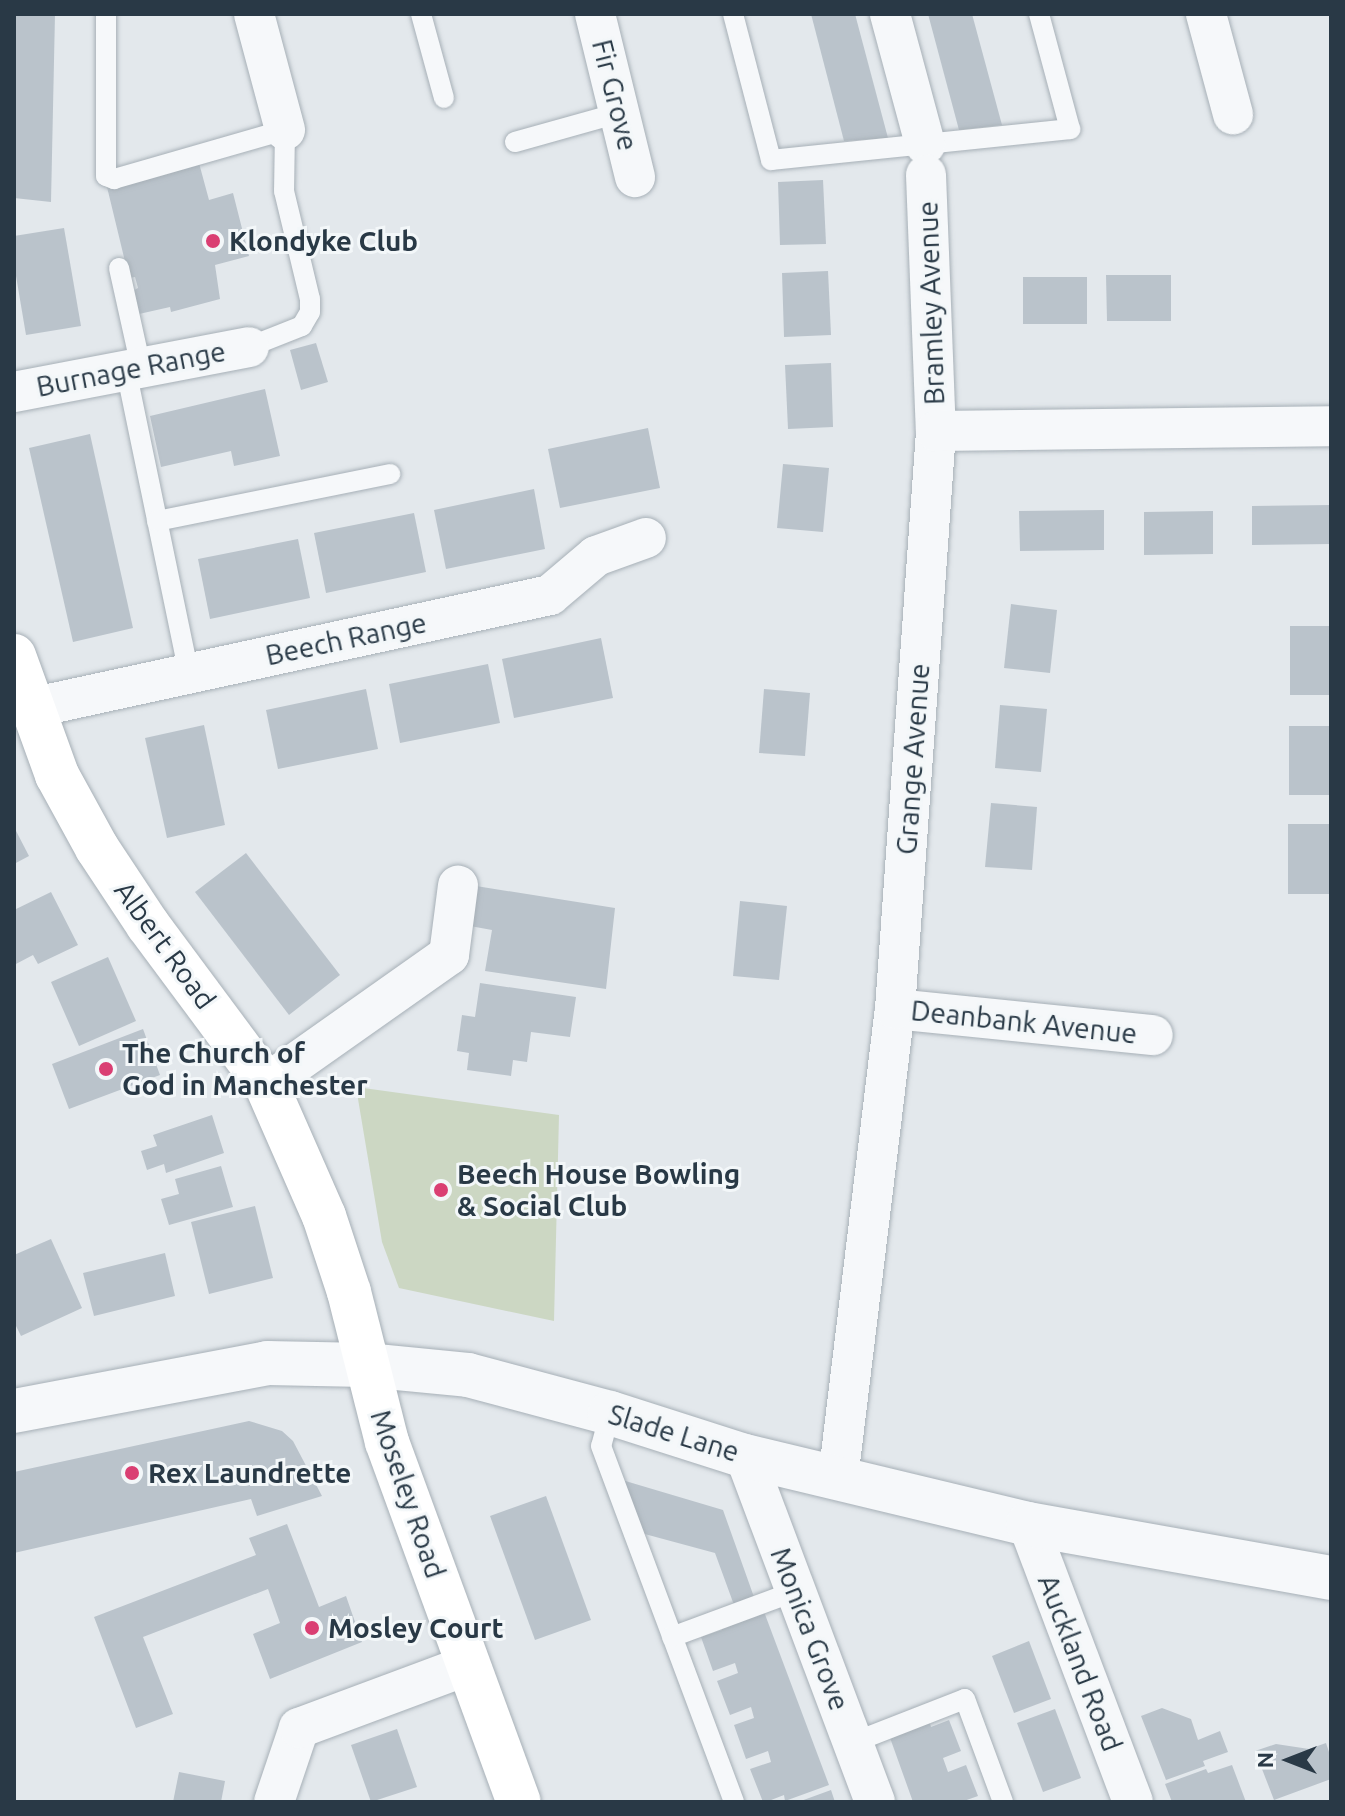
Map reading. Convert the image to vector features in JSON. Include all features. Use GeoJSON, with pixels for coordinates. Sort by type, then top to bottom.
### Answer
{"type":"FeatureCollection","features":[{"type":"Feature","properties":{"kind":"main road","name":"Albert Road"},"geometry":{"type":"LineString","coordinates":[[14,656],[57,775],[97,848],[148,925],[266,1084],[324,1216],[349,1292],[366,1365]]}},
{"type":"Feature","properties":{"kind":"main road","name":"Moseley Road"},"geometry":{"type":"LineString","coordinates":[[366,1365],[387,1442],[519,1802]]}},
{"type":"Feature","properties":{"kind":"street"},"geometry":{"type":"LineString","coordinates":[[254,14],[285,130]]}},
{"type":"Feature","properties":{"kind":"street","name":"Fir Grove"},"geometry":{"type":"LineString","coordinates":[[595,14],[635,177]]}},
{"type":"Feature","properties":{"kind":"street","name":"Bramley Avenue"},"geometry":{"type":"LineString","coordinates":[[890,14],[925,159],[936,431]]}},
{"type":"Feature","properties":{"kind":"street"},"geometry":{"type":"LineString","coordinates":[[1206,14],[1233,114]]}},
{"type":"Feature","properties":{"kind":"street","name":"Burnage Range"},"geometry":{"type":"LineString","coordinates":[[14,392],[249,347]]}},
{"type":"Feature","properties":{"kind":"street"},"geometry":{"type":"LineString","coordinates":[[936,431],[1331,426]]}},
{"type":"Feature","properties":{"kind":"street","name":"Grange Avenue"},"geometry":{"type":"LineString","coordinates":[[838,1479],[895,1009],[936,431]]}},
{"type":"Feature","properties":{"kind":"street","name":"Beech Range"},"geometry":{"type":"LineString","coordinates":[[31,708],[550,595],[596,556],[646,538]]}},
{"type":"Feature","properties":{"kind":"street"},"geometry":{"type":"LineString","coordinates":[[266,1084],[449,955],[458,886]]}},
{"type":"Feature","properties":{"kind":"street","name":"Deanbank Avenue"},"geometry":{"type":"LineString","coordinates":[[895,1009],[1153,1035]]}},
{"type":"Feature","properties":{"kind":"street","name":"Slade Lane"},"geometry":{"type":"LineString","coordinates":[[14,1411],[267,1363],[366,1365],[468,1375],[610,1413],[745,1456],[1028,1524],[1331,1578]]}},
{"type":"Feature","properties":{"kind":"street","name":"Monica Grove"},"geometry":{"type":"LineString","coordinates":[[745,1456],[875,1802]]}},
{"type":"Feature","properties":{"kind":"street","name":"Auckland Road"},"geometry":{"type":"LineString","coordinates":[[1028,1524],[1133,1802]]}},
{"type":"Feature","properties":{"kind":"street"},"geometry":{"type":"LineString","coordinates":[[274,1802],[299,1728],[468,1665]]}},
{"type":"Feature","properties":{"kind":"lane"},"geometry":{"type":"LineString","coordinates":[[106,14],[106,176],[114,179],[285,130],[284,191],[310,299],[310,312],[302,326],[249,347]]}},
{"type":"Feature","properties":{"kind":"lane"},"geometry":{"type":"LineString","coordinates":[[421,14],[444,98]]}},
{"type":"Feature","properties":{"kind":"lane"},"geometry":{"type":"LineString","coordinates":[[733,14],[771,160],[925,159],[1070,129],[1039,14]]}},
{"type":"Feature","properties":{"kind":"lane"},"geometry":{"type":"LineString","coordinates":[[515,142],[619,113]]}},
{"type":"Feature","properties":{"kind":"lane"},"geometry":{"type":"LineString","coordinates":[[119,268],[157,521],[189,673]]}},
{"type":"Feature","properties":{"kind":"lane"},"geometry":{"type":"LineString","coordinates":[[157,521],[390,474]]}},
{"type":"Feature","properties":{"kind":"lane"},"geometry":{"type":"LineString","coordinates":[[610,1413],[601,1446],[734,1802]]}},
{"type":"Feature","properties":{"kind":"lane"},"geometry":{"type":"LineString","coordinates":[[672,1637],[796,1591]]}},
{"type":"Feature","properties":{"kind":"lane"},"geometry":{"type":"LineString","coordinates":[[852,1743],[965,1699],[1003,1802]]}},
{"type":"Feature","properties":{"kind":"green space"},"geometry":{"type":"Polygon","coordinates":[[[356,1087],[559,1115],[554,1321],[399,1288],[382,1242],[356,1087]]]}},
{"type":"Feature","properties":{"kind":"building"},"geometry":{"type":"Polygon","coordinates":[[[14,14],[55,14],[51,202],[14,198],[14,14]]]}},
{"type":"Feature","properties":{"kind":"building"},"geometry":{"type":"Polygon","coordinates":[[[811,14],[855,14],[888,138],[844,141],[811,14]]]}},
{"type":"Feature","properties":{"kind":"building"},"geometry":{"type":"Polygon","coordinates":[[[928,14],[972,14],[1002,125],[959,130],[928,14]]]}},
{"type":"Feature","properties":{"kind":"building"},"geometry":{"type":"Polygon","coordinates":[[[199,163],[209,200],[233,193],[249,256],[215,265],[220,299],[171,312],[170,307],[139,314],[133,291],[138,288],[135,277],[129,278],[107,187],[199,163]]]}},
{"type":"Feature","properties":{"kind":"building"},"geometry":{"type":"Polygon","coordinates":[[[823,180],[826,244],[780,245],[778,182],[823,180]]]}},
{"type":"Feature","properties":{"kind":"building"},"geometry":{"type":"Polygon","coordinates":[[[64,228],[81,326],[26,335],[14,264],[14,236],[64,228]]]}},
{"type":"Feature","properties":{"kind":"building"},"geometry":{"type":"Polygon","coordinates":[[[828,271],[831,335],[784,337],[782,273],[828,271]]]}},
{"type":"Feature","properties":{"kind":"building"},"geometry":{"type":"Polygon","coordinates":[[[1106,275],[1171,275],[1171,321],[1107,321],[1106,275]]]}},
{"type":"Feature","properties":{"kind":"building"},"geometry":{"type":"Polygon","coordinates":[[[1023,277],[1087,277],[1087,324],[1023,324],[1023,277]]]}},
{"type":"Feature","properties":{"kind":"building"},"geometry":{"type":"Polygon","coordinates":[[[316,343],[328,382],[301,390],[290,350],[316,343]]]}},
{"type":"Feature","properties":{"kind":"building"},"geometry":{"type":"Polygon","coordinates":[[[831,363],[833,427],[788,429],[785,365],[831,363]]]}},
{"type":"Feature","properties":{"kind":"building"},"geometry":{"type":"Polygon","coordinates":[[[265,389],[280,456],[234,466],[231,451],[161,467],[150,416],[265,389]]]}},
{"type":"Feature","properties":{"kind":"building"},"geometry":{"type":"Polygon","coordinates":[[[648,428],[660,488],[560,508],[548,449],[648,428]]]}},
{"type":"Feature","properties":{"kind":"building"},"geometry":{"type":"Polygon","coordinates":[[[90,434],[133,628],[73,642],[29,448],[90,434]]]}},
{"type":"Feature","properties":{"kind":"building"},"geometry":{"type":"Polygon","coordinates":[[[783,464],[829,468],[823,532],[777,528],[783,464]]]}},
{"type":"Feature","properties":{"kind":"building"},"geometry":{"type":"Polygon","coordinates":[[[534,489],[545,549],[446,569],[434,510],[534,489]]]}},
{"type":"Feature","properties":{"kind":"building"},"geometry":{"type":"Polygon","coordinates":[[[1331,505],[1331,544],[1252,545],[1252,506],[1331,505]]]}},
{"type":"Feature","properties":{"kind":"building"},"geometry":{"type":"Polygon","coordinates":[[[1104,510],[1104,550],[1020,551],[1019,511],[1104,510]]]}},
{"type":"Feature","properties":{"kind":"building"},"geometry":{"type":"Polygon","coordinates":[[[1213,511],[1213,554],[1144,555],[1144,512],[1213,511]]]}},
{"type":"Feature","properties":{"kind":"building"},"geometry":{"type":"Polygon","coordinates":[[[414,513],[426,572],[326,593],[314,533],[414,513]]]}},
{"type":"Feature","properties":{"kind":"building"},"geometry":{"type":"Polygon","coordinates":[[[298,539],[310,598],[210,619],[198,559],[298,539]]]}},
{"type":"Feature","properties":{"kind":"building"},"geometry":{"type":"Polygon","coordinates":[[[1011,604],[1057,610],[1050,673],[1004,668],[1011,604]]]}},
{"type":"Feature","properties":{"kind":"building"},"geometry":{"type":"Polygon","coordinates":[[[1290,626],[1331,626],[1331,695],[1290,695],[1290,626]]]}},
{"type":"Feature","properties":{"kind":"building"},"geometry":{"type":"Polygon","coordinates":[[[601,638],[613,698],[514,718],[502,659],[601,638]]]}},
{"type":"Feature","properties":{"kind":"building"},"geometry":{"type":"Polygon","coordinates":[[[488,664],[500,723],[400,743],[389,684],[488,664]]]}},
{"type":"Feature","properties":{"kind":"building"},"geometry":{"type":"Polygon","coordinates":[[[366,689],[378,749],[278,769],[266,710],[366,689]]]}},
{"type":"Feature","properties":{"kind":"building"},"geometry":{"type":"Polygon","coordinates":[[[764,689],[810,693],[805,756],[759,753],[764,689]]]}},
{"type":"Feature","properties":{"kind":"building"},"geometry":{"type":"Polygon","coordinates":[[[1000,705],[1047,709],[1041,772],[995,768],[1000,705]]]}},
{"type":"Feature","properties":{"kind":"building"},"geometry":{"type":"Polygon","coordinates":[[[204,725],[225,825],[167,838],[145,738],[204,725]]]}},
{"type":"Feature","properties":{"kind":"building"},"geometry":{"type":"Polygon","coordinates":[[[1289,726],[1330,726],[1330,795],[1289,795],[1289,726]]]}},
{"type":"Feature","properties":{"kind":"building"},"geometry":{"type":"Polygon","coordinates":[[[991,803],[1037,807],[1032,870],[985,867],[991,803]]]}},
{"type":"Feature","properties":{"kind":"building"},"geometry":{"type":"Polygon","coordinates":[[[1288,824],[1329,824],[1329,894],[1288,894],[1288,824]]]}},
{"type":"Feature","properties":{"kind":"building"},"geometry":{"type":"Polygon","coordinates":[[[14,827],[29,856],[14,864],[14,827]]]}},
{"type":"Feature","properties":{"kind":"building"},"geometry":{"type":"Polygon","coordinates":[[[246,853],[340,975],[289,1015],[195,892],[246,853]]]}},
{"type":"Feature","properties":{"kind":"building"},"geometry":{"type":"Polygon","coordinates":[[[476,886],[615,908],[606,989],[485,971],[492,930],[470,926],[476,886]]]}},
{"type":"Feature","properties":{"kind":"building"},"geometry":{"type":"Polygon","coordinates":[[[51,892],[78,945],[38,964],[33,955],[14,965],[14,910],[51,892]]]}},
{"type":"Feature","properties":{"kind":"building"},"geometry":{"type":"Polygon","coordinates":[[[740,901],[787,906],[779,980],[733,976],[740,901]]]}},
{"type":"Feature","properties":{"kind":"building"},"geometry":{"type":"Polygon","coordinates":[[[108,957],[136,1021],[79,1046],[51,982],[108,957]]]}},
{"type":"Feature","properties":{"kind":"building"},"geometry":{"type":"Polygon","coordinates":[[[480,983],[576,997],[570,1037],[531,1032],[527,1062],[513,1060],[511,1076],[467,1070],[469,1053],[457,1051],[462,1015],[475,1017],[480,983]]]}},
{"type":"Feature","properties":{"kind":"building","name":"The Church of God in Manchester"},"geometry":{"type":"Polygon","coordinates":[[[143,1029],[160,1075],[69,1109],[52,1064],[143,1029]]]}},
{"type":"Feature","properties":{"kind":"building"},"geometry":{"type":"Polygon","coordinates":[[[212,1115],[224,1153],[166,1173],[164,1164],[147,1170],[141,1151],[157,1146],[153,1135],[212,1115]]]}},
{"type":"Feature","properties":{"kind":"building"},"geometry":{"type":"Polygon","coordinates":[[[221,1166],[233,1207],[169,1225],[161,1199],[179,1194],[175,1179],[221,1166]]]}},
{"type":"Feature","properties":{"kind":"building"},"geometry":{"type":"Polygon","coordinates":[[[255,1206],[273,1278],[209,1294],[191,1222],[255,1206]]]}},
{"type":"Feature","properties":{"kind":"building"},"geometry":{"type":"Polygon","coordinates":[[[51,1239],[82,1308],[21,1336],[14,1322],[14,1255],[51,1239]]]}},
{"type":"Feature","properties":{"kind":"building"},"geometry":{"type":"Polygon","coordinates":[[[165,1253],[175,1296],[94,1316],[83,1273],[165,1253]]]}},
{"type":"Feature","properties":{"kind":"building"},"geometry":{"type":"Polygon","coordinates":[[[249,1421],[282,1431],[293,1441],[322,1496],[257,1516],[251,1499],[14,1553],[14,1472],[249,1421]]]}},
{"type":"Feature","properties":{"kind":"building"},"geometry":{"type":"Polygon","coordinates":[[[622,1480],[723,1510],[754,1597],[734,1605],[715,1553],[641,1533],[622,1480]]]}},
{"type":"Feature","properties":{"kind":"building"},"geometry":{"type":"Polygon","coordinates":[[[546,1496],[591,1620],[535,1640],[490,1516],[546,1496]]]}},
{"type":"Feature","properties":{"kind":"building","name":"Mosley Court"},"geometry":{"type":"Polygon","coordinates":[[[287,1524],[319,1607],[346,1596],[362,1642],[270,1679],[253,1634],[280,1623],[268,1589],[143,1637],[173,1714],[136,1728],[94,1617],[256,1555],[249,1538],[287,1524]]]}},
{"type":"Feature","properties":{"kind":"building"},"geometry":{"type":"Polygon","coordinates":[[[763,1609],[829,1785],[785,1801],[784,1795],[763,1802],[750,1769],[771,1762],[768,1751],[746,1759],[734,1725],[754,1718],[751,1707],[730,1715],[717,1681],[738,1673],[735,1663],[713,1671],[701,1637],[722,1630],[720,1625],[763,1609]]]}},
{"type":"Feature","properties":{"kind":"building"},"geometry":{"type":"Polygon","coordinates":[[[1029,1641],[1051,1699],[1014,1713],[992,1656],[1029,1641]]]}},
{"type":"Feature","properties":{"kind":"building"},"geometry":{"type":"Polygon","coordinates":[[[1162,1708],[1191,1719],[1198,1740],[1220,1731],[1228,1752],[1203,1761],[1205,1766],[1166,1780],[1141,1716],[1162,1708]]]}},
{"type":"Feature","properties":{"kind":"building"},"geometry":{"type":"Polygon","coordinates":[[[1055,1709],[1081,1778],[1043,1792],[1017,1723],[1055,1709]]]}},
{"type":"Feature","properties":{"kind":"building"},"geometry":{"type":"Polygon","coordinates":[[[929,1720],[931,1727],[949,1720],[961,1751],[943,1758],[948,1772],[966,1765],[978,1796],[961,1802],[913,1802],[889,1735],[929,1720]]]}},
{"type":"Feature","properties":{"kind":"building"},"geometry":{"type":"Polygon","coordinates":[[[397,1729],[417,1787],[371,1802],[351,1745],[397,1729]]]}},
{"type":"Feature","properties":{"kind":"building"},"geometry":{"type":"Polygon","coordinates":[[[1326,1743],[1331,1758],[1331,1779],[1274,1800],[1255,1751],[1276,1744],[1309,1749],[1326,1743]]]}},
{"type":"Feature","properties":{"kind":"building"},"geometry":{"type":"Polygon","coordinates":[[[1232,1765],[1246,1802],[1172,1802],[1165,1784],[1206,1769],[1208,1773],[1232,1765]]]}},
{"type":"Feature","properties":{"kind":"building"},"geometry":{"type":"Polygon","coordinates":[[[179,1772],[225,1781],[221,1802],[173,1802],[179,1772]]]}},
{"type":"Feature","properties":{"kind":"building"},"geometry":{"type":"Polygon","coordinates":[[[831,1790],[835,1802],[798,1802],[831,1790]]]}},
{"type":"Feature","properties":{"kind":"place","name":"Klondyke Club"},"geometry":{"type":"Point","coordinates":[213,241]}},
{"type":"Feature","properties":{"kind":"place","name":"The Church of God in Manchester"},"geometry":{"type":"Point","coordinates":[106,1069]}},
{"type":"Feature","properties":{"kind":"place","name":"Beech House Bowling & Social Club"},"geometry":{"type":"Point","coordinates":[441,1190]}},
{"type":"Feature","properties":{"kind":"place","name":"Rex Laundrette"},"geometry":{"type":"Point","coordinates":[132,1473]}},
{"type":"Feature","properties":{"kind":"place","name":"Mosley Court"},"geometry":{"type":"Point","coordinates":[312,1628]}}]}
